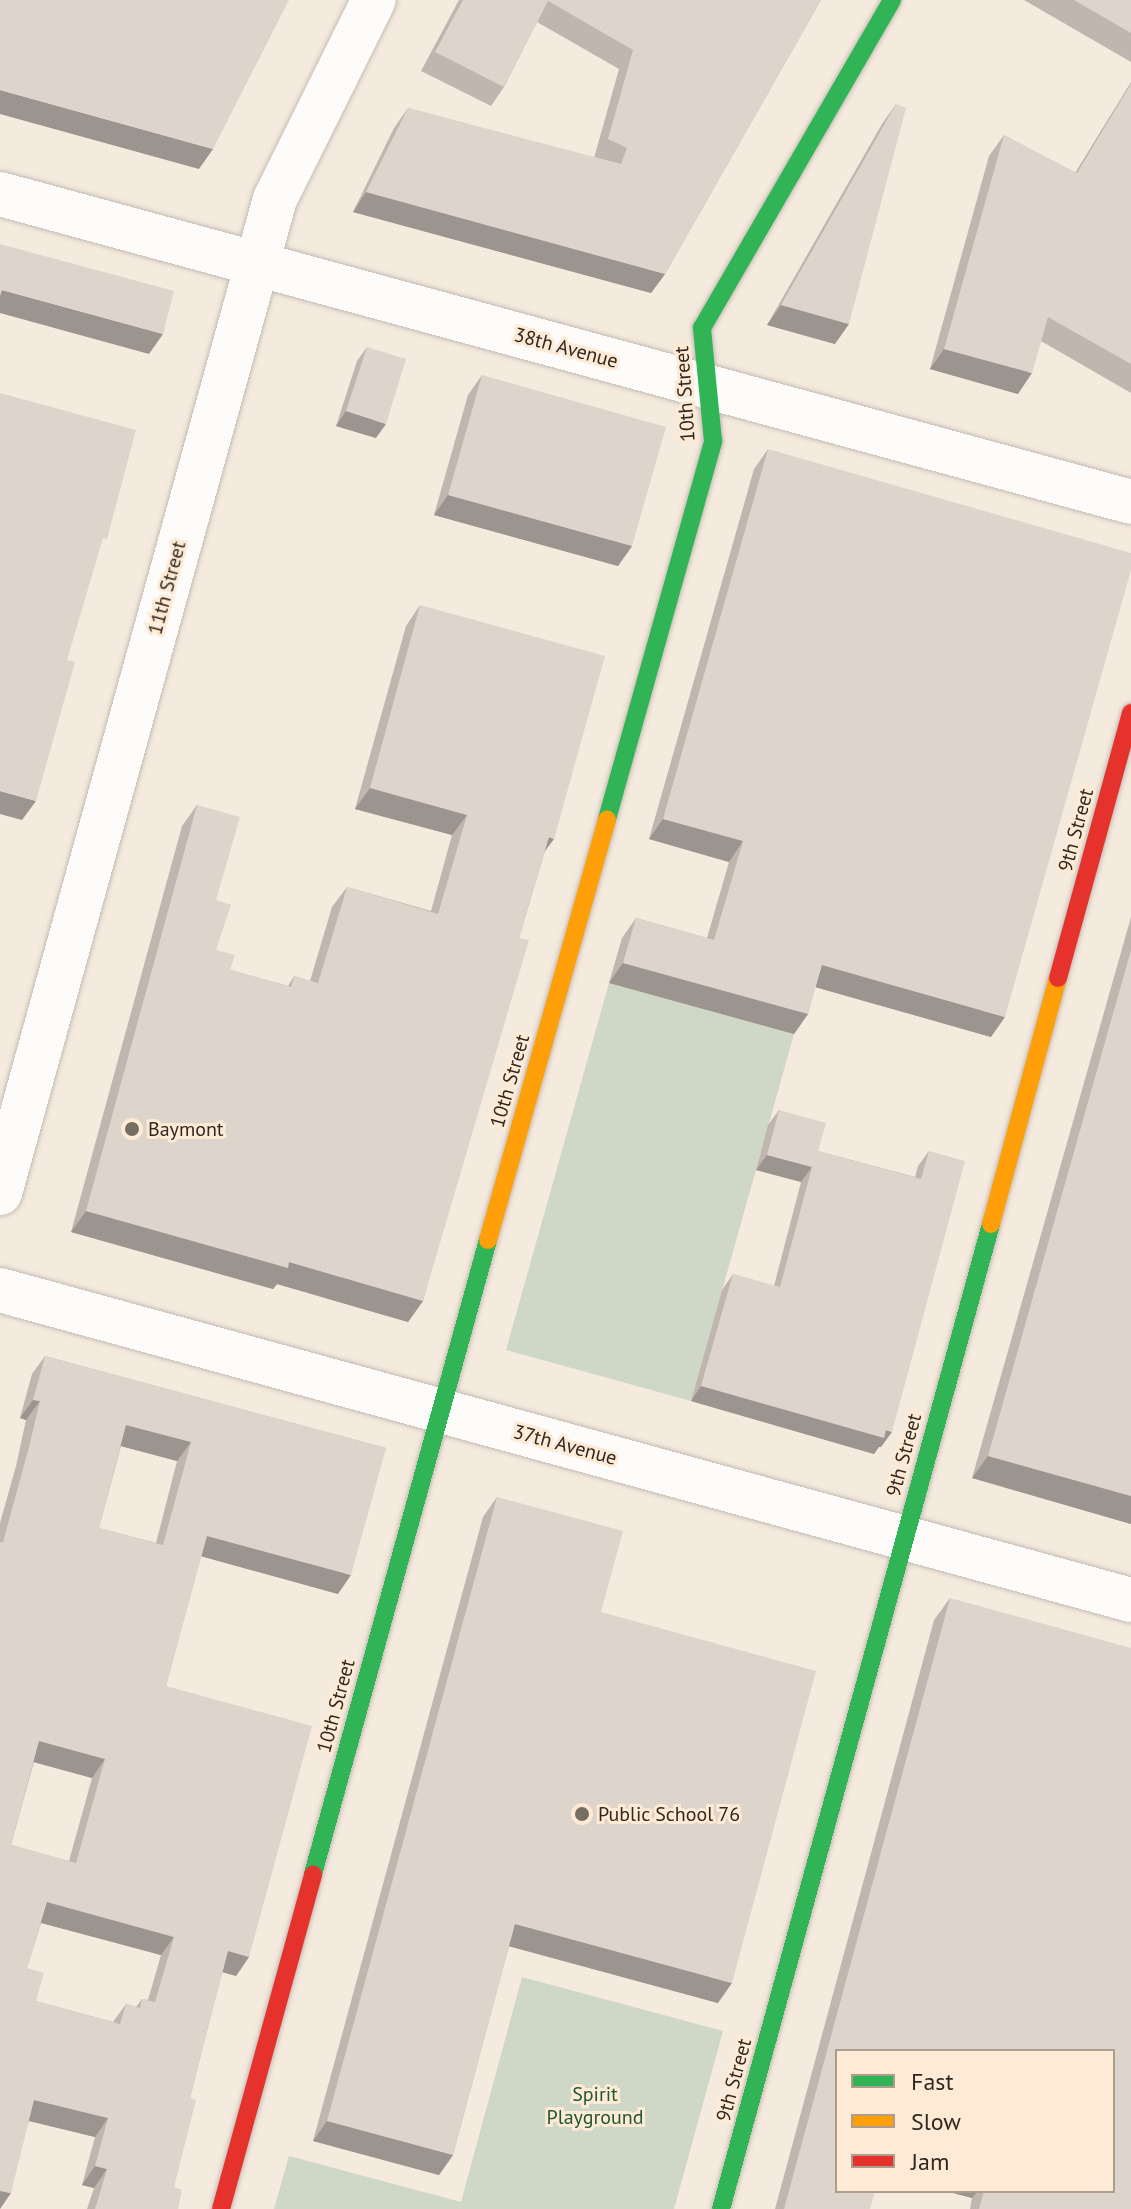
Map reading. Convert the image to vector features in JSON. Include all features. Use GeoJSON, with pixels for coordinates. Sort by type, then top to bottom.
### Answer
{"type":"FeatureCollection","features":[{"type":"Feature","properties":{"kind":"street","name":"11th Street"},"geometry":{"type":"LineString","coordinates":[[0,1193],[275,199],[374,0]]}},
{"type":"Feature","properties":{"kind":"street","name":"10th Street"},"geometry":{"type":"LineString","coordinates":[[221,2209],[440,1411],[713,441],[702,328],[892,0]]}},
{"type":"Feature","properties":{"kind":"street","name":"38th Avenue"},"geometry":{"type":"LineString","coordinates":[[0,194],[1131,502]]}},
{"type":"Feature","properties":{"kind":"street","name":"9th Street"},"geometry":{"type":"LineString","coordinates":[[721,2209],[1131,713]]}},
{"type":"Feature","properties":{"kind":"street","name":"37th Avenue"},"geometry":{"type":"LineString","coordinates":[[0,1290],[1131,1600]]}},
{"type":"Feature","properties":{"kind":"green space"},"geometry":{"type":"Polygon","coordinates":[[[609,983],[794,1034],[691,1401],[506,1350],[609,983]]]}},
{"type":"Feature","properties":{"kind":"green space","name":"Spirit Playground"},"geometry":{"type":"Polygon","coordinates":[[[522,1977],[723,2031],[674,2209],[274,2209],[289,2156],[461,2202],[522,1977]]]}},
{"type":"Feature","properties":{"kind":"building"},"geometry":{"type":"Polygon","coordinates":[[[0,0],[289,0],[213,149],[0,90],[0,0]]]}},
{"type":"Feature","properties":{"kind":"building"},"geometry":{"type":"Polygon","coordinates":[[[463,0],[821,0],[665,274],[366,192],[408,108],[621,164],[627,148],[608,139],[633,50],[548,1],[504,87],[435,52],[463,0]]]}},
{"type":"Feature","properties":{"kind":"building"},"geometry":{"type":"Polygon","coordinates":[[[1074,0],[1131,0],[1131,33],[1074,0]]]}},
{"type":"Feature","properties":{"kind":"building"},"geometry":{"type":"Polygon","coordinates":[[[1131,84],[1131,364],[1048,317],[1032,373],[944,349],[1004,135],[1077,173],[1131,84]]]}},
{"type":"Feature","properties":{"kind":"building"},"geometry":{"type":"Polygon","coordinates":[[[896,104],[906,108],[849,324],[781,305],[896,104]]]}},
{"type":"Feature","properties":{"kind":"building"},"geometry":{"type":"Polygon","coordinates":[[[0,244],[174,291],[163,334],[2,290],[0,296],[0,244]]]}},
{"type":"Feature","properties":{"kind":"building"},"geometry":{"type":"Polygon","coordinates":[[[367,347],[406,359],[386,424],[346,411],[367,347]]]}},
{"type":"Feature","properties":{"kind":"building"},"geometry":{"type":"Polygon","coordinates":[[[482,375],[666,427],[632,546],[448,495],[482,375]]]}},
{"type":"Feature","properties":{"kind":"building"},"geometry":{"type":"Polygon","coordinates":[[[0,393],[136,430],[107,539],[103,538],[67,660],[75,662],[36,801],[0,791],[0,393]]]}},
{"type":"Feature","properties":{"kind":"building"},"geometry":{"type":"Polygon","coordinates":[[[768,449],[1131,553],[1131,570],[1005,1017],[822,965],[808,1014],[623,963],[636,918],[714,940],[743,841],[663,819],[768,449]]]}},
{"type":"Feature","properties":{"kind":"building"},"geometry":{"type":"Polygon","coordinates":[[[420,605],[605,656],[554,839],[549,837],[519,938],[529,940],[423,1301],[289,1262],[288,1268],[86,1211],[197,805],[240,817],[216,900],[231,905],[216,950],[235,955],[230,970],[291,987],[294,976],[318,983],[347,887],[438,914],[467,815],[370,788],[420,605]]]}},
{"type":"Feature","properties":{"kind":"building"},"geometry":{"type":"Polygon","coordinates":[[[1131,950],[1131,1496],[988,1456],[1131,950]]]}},
{"type":"Feature","properties":{"kind":"building"},"geometry":{"type":"Polygon","coordinates":[[[779,1110],[826,1123],[818,1151],[921,1179],[929,1151],[965,1161],[892,1432],[886,1430],[884,1438],[701,1386],[733,1274],[780,1287],[812,1167],[767,1155],[779,1110]]]}},
{"type":"Feature","properties":{"kind":"building"},"geometry":{"type":"Polygon","coordinates":[[[45,1356],[386,1448],[351,1575],[207,1536],[166,1686],[312,1726],[249,1957],[228,1951],[190,2098],[196,2100],[174,2187],[182,2190],[178,2209],[95,2209],[107,2169],[95,2166],[108,2118],[34,2100],[11,2193],[0,2191],[0,1542],[3,1542],[40,1401],[33,1400],[45,1356]],[[126,1425],[99,1528],[163,1545],[191,1442],[126,1425]],[[39,1741],[11,1845],[76,1863],[105,1759],[39,1741]],[[47,1902],[27,1968],[44,1973],[36,2001],[120,2024],[126,2004],[140,2008],[142,1999],[155,2002],[174,1937],[47,1902]]]}},
{"type":"Feature","properties":{"kind":"building"},"geometry":{"type":"Polygon","coordinates":[[[497,1497],[623,1531],[601,1612],[816,1671],[732,1983],[515,1924],[453,2155],[327,2121],[497,1497]]]}},
{"type":"Feature","properties":{"kind":"building"},"geometry":{"type":"Polygon","coordinates":[[[950,1598],[1131,1648],[1131,2209],[979,2209],[983,2193],[1115,2193],[1115,2049],[835,2049],[835,2193],[874,2193],[870,2209],[784,2209],[950,1598]]]}},
{"type":"Feature","properties":{"kind":"traffic: fast"},"geometry":{"type":"LineString","coordinates":[[607,819],[713,441],[702,328],[892,0]]}},
{"type":"Feature","properties":{"kind":"traffic: fast"},"geometry":{"type":"LineString","coordinates":[[721,2209],[991,1224]]}},
{"type":"Feature","properties":{"kind":"traffic: fast"},"geometry":{"type":"LineString","coordinates":[[313,1874],[488,1240]]}},
{"type":"Feature","properties":{"kind":"traffic: slow"},"geometry":{"type":"LineString","coordinates":[[488,1240],[607,819]]}},
{"type":"Feature","properties":{"kind":"traffic: slow"},"geometry":{"type":"LineString","coordinates":[[991,1224],[1058,978]]}},
{"type":"Feature","properties":{"kind":"traffic: jam"},"geometry":{"type":"LineString","coordinates":[[1058,978],[1131,713]]}},
{"type":"Feature","properties":{"kind":"traffic: jam"},"geometry":{"type":"LineString","coordinates":[[221,2209],[313,1874]]}},
{"type":"Feature","properties":{"kind":"place","name":"Baymont"},"geometry":{"type":"Point","coordinates":[132,1129]}},
{"type":"Feature","properties":{"kind":"place","name":"Public School 76"},"geometry":{"type":"Point","coordinates":[582,1814]}}]}
